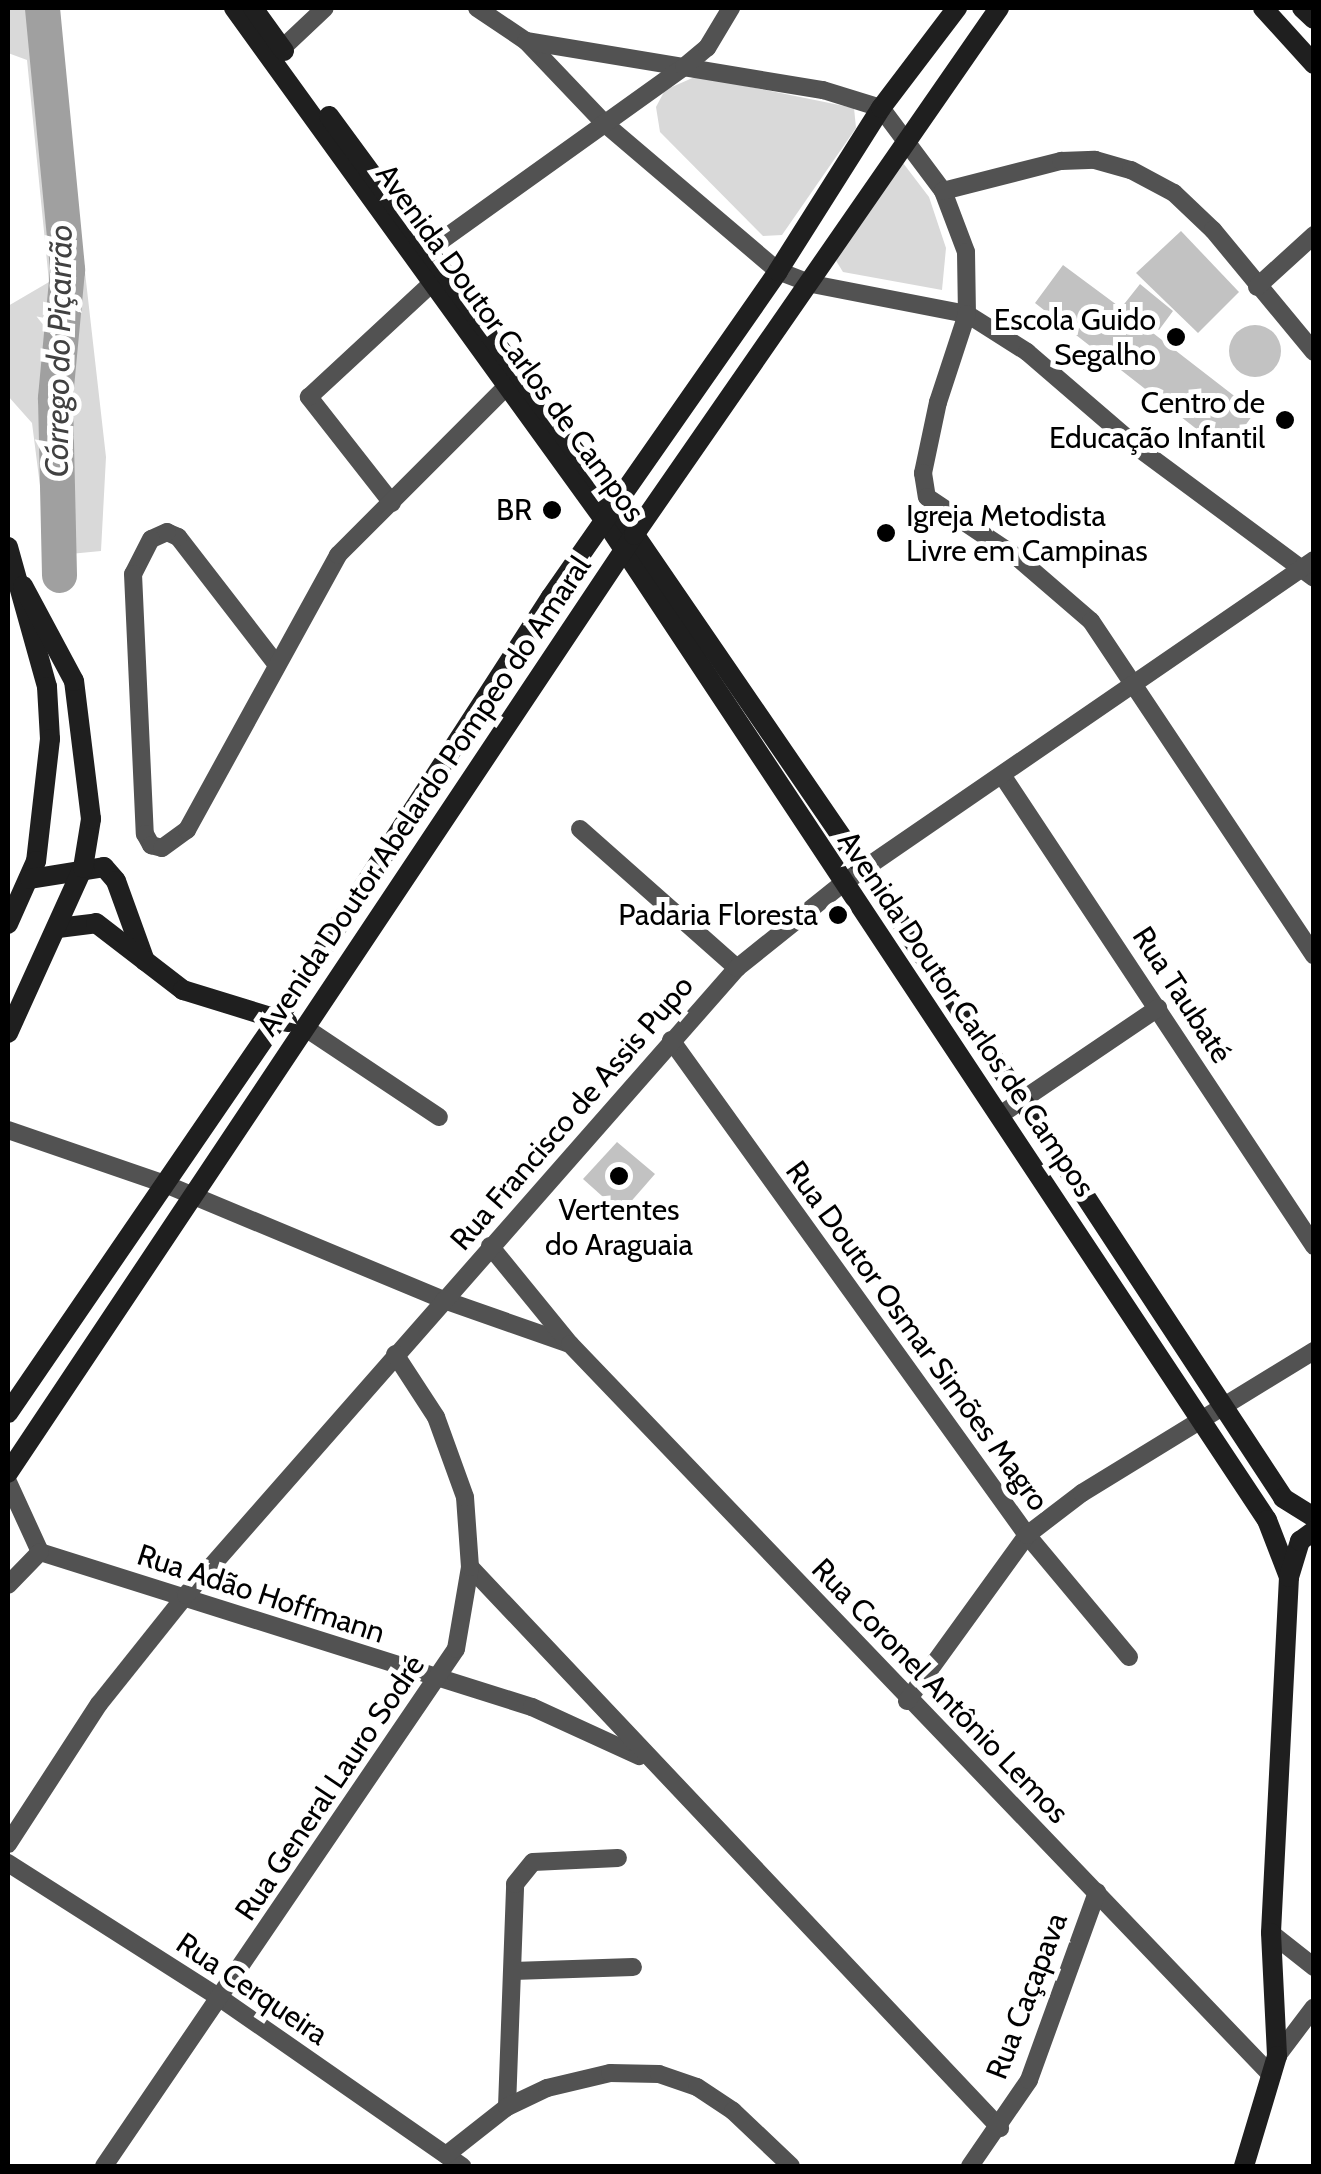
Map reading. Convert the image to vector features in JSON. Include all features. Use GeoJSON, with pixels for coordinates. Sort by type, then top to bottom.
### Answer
{"type":"FeatureCollection","features":[{"type":"Feature","properties":{"kind":"main road","name":"Avenida Doutor Carlos de Campos"},"geometry":{"type":"LineString","coordinates":[[234,8],[278,53]]}},
{"type":"Feature","properties":{"kind":"main road","name":"Avenida Doutor Carlos de Campos"},"geometry":{"type":"LineString","coordinates":[[253,8],[278,53],[418,257],[610,513],[842,884],[1000,1114],[1266,1520],[1289,1577],[1271,1932],[1275,2066],[1244,2166]]}},
{"type":"Feature","properties":{"kind":"main road","name":"Avenida Doutor Abelardo Pompeo do Amaral"},"geometry":{"type":"LineString","coordinates":[[8,1413],[276,1020],[458,738],[778,270],[881,108],[957,8]]}},
{"type":"Feature","properties":{"kind":"main road","name":"Avenida Doutor Abelardo Pompeo do Amaral"},"geometry":{"type":"LineString","coordinates":[[8,1474],[189,1194],[999,8]]}},
{"type":"Feature","properties":{"kind":"main road"},"geometry":{"type":"LineString","coordinates":[[1263,8],[1314,64]]}},
{"type":"Feature","properties":{"kind":"main road"},"geometry":{"type":"LineString","coordinates":[[1302,8],[1314,20]]}},
{"type":"Feature","properties":{"kind":"main road","name":"Avenida Doutor Carlos de Campos"},"geometry":{"type":"LineString","coordinates":[[418,257],[430,285],[506,387],[610,513]]}},
{"type":"Feature","properties":{"kind":"main road","name":"Avenida Doutor Carlos de Campos"},"geometry":{"type":"LineString","coordinates":[[630,545],[864,870],[1022,1100],[1283,1498],[1314,1516]]}},
{"type":"Feature","properties":{"kind":"main road"},"geometry":{"type":"LineString","coordinates":[[8,547],[23,586],[47,687],[50,739],[46,809],[30,879],[8,924]]}},
{"type":"Feature","properties":{"kind":"main road"},"geometry":{"type":"LineString","coordinates":[[8,1032],[83,868],[90,776],[79,704],[54,633],[23,586]]}},
{"type":"Feature","properties":{"kind":"main road"},"geometry":{"type":"LineString","coordinates":[[458,738],[484,758]]}},
{"type":"Feature","properties":{"kind":"main road"},"geometry":{"type":"LineString","coordinates":[[30,879],[104,867],[116,881],[146,963]]}},
{"type":"Feature","properties":{"kind":"main road"},"geometry":{"type":"LineString","coordinates":[[58,928],[96,923],[183,990],[304,1027]]}},
{"type":"Feature","properties":{"kind":"main road"},"geometry":{"type":"LineString","coordinates":[[1289,1577],[1300,1542],[1314,1531]]}},
{"type":"Feature","properties":{"kind":"street"},"geometry":{"type":"LineString","coordinates":[[278,53],[325,8]]}},
{"type":"Feature","properties":{"kind":"street"},"geometry":{"type":"LineString","coordinates":[[477,8],[526,41],[604,123],[778,270],[812,284],[967,314],[1027,352],[1141,450],[1310,569]]}},
{"type":"Feature","properties":{"kind":"street"},"geometry":{"type":"LineString","coordinates":[[418,257],[684,67],[707,48],[731,8]]}},
{"type":"Feature","properties":{"kind":"street"},"geometry":{"type":"LineString","coordinates":[[526,41],[823,90],[881,108],[943,190],[966,252],[967,314],[938,402],[923,473],[927,497],[1053,584],[1091,621],[1138,685],[1314,956]]}},
{"type":"Feature","properties":{"kind":"street"},"geometry":{"type":"LineString","coordinates":[[943,190],[1061,161],[1095,160],[1131,170],[1174,193],[1314,352]]}},
{"type":"Feature","properties":{"kind":"street"},"geometry":{"type":"LineString","coordinates":[[1258,287],[1314,235]]}},
{"type":"Feature","properties":{"kind":"street"},"geometry":{"type":"LineString","coordinates":[[392,503],[308,396],[430,285]]}},
{"type":"Feature","properties":{"kind":"street"},"geometry":{"type":"LineString","coordinates":[[277,665],[178,537],[167,532],[151,539],[134,574],[144,834],[151,845],[162,848],[188,830],[338,555],[506,387]]}},
{"type":"Feature","properties":{"kind":"street","name":"Rua Francisco de Assis Pupo"},"geometry":{"type":"LineString","coordinates":[[8,1844],[98,1704],[186,1595],[737,968],[842,884],[1310,569]]}},
{"type":"Feature","properties":{"kind":"street","name":"Rua Taubaté"},"geometry":{"type":"LineString","coordinates":[[1002,775],[1314,1246]]}},
{"type":"Feature","properties":{"kind":"street"},"geometry":{"type":"LineString","coordinates":[[580,829],[737,968]]}},
{"type":"Feature","properties":{"kind":"street"},"geometry":{"type":"LineString","coordinates":[[8,888],[30,879]]}},
{"type":"Feature","properties":{"kind":"street"},"geometry":{"type":"LineString","coordinates":[[1000,1114],[1158,1008]]}},
{"type":"Feature","properties":{"kind":"street"},"geometry":{"type":"LineString","coordinates":[[304,1027],[439,1117]]}},
{"type":"Feature","properties":{"kind":"street","name":"Rua Doutor Osmar Simões Magro"},"geometry":{"type":"LineString","coordinates":[[671,1040],[1027,1535],[1130,1657]]}},
{"type":"Feature","properties":{"kind":"street","name":"Rua Coronel Antônio Lemos"},"geometry":{"type":"LineString","coordinates":[[8,1130],[165,1184],[444,1300],[570,1344]]}},
{"type":"Feature","properties":{"kind":"street","name":"Rua Coronel Antônio Lemos"},"geometry":{"type":"LineString","coordinates":[[490,1246],[570,1344],[907,1701],[1275,2066]]}},
{"type":"Feature","properties":{"kind":"street"},"geometry":{"type":"LineString","coordinates":[[907,1701],[1027,1535],[1197,1420],[1314,1351]]}},
{"type":"Feature","properties":{"kind":"street","name":"Rua General Lauro Sodré"},"geometry":{"type":"LineString","coordinates":[[104,2166],[439,1680],[456,1649],[470,1567],[454,1457],[395,1354]]}},
{"type":"Feature","properties":{"kind":"street"},"geometry":{"type":"LineString","coordinates":[[8,1482],[40,1552],[8,1586]]}},
{"type":"Feature","properties":{"kind":"street","name":"Rua Adão Hoffmann"},"geometry":{"type":"LineString","coordinates":[[40,1552],[186,1595],[532,1708],[649,1760]]}},
{"type":"Feature","properties":{"kind":"street","name":"Rua Adão Hoffmann"},"geometry":{"type":"LineString","coordinates":[[470,1567],[1000,2128]]}},
{"type":"Feature","properties":{"kind":"street"},"geometry":{"type":"LineString","coordinates":[[507,2107],[521,1871],[533,1862],[618,1858]]}},
{"type":"Feature","properties":{"kind":"street","name":"Rua Cerqueira"},"geometry":{"type":"LineString","coordinates":[[8,1863],[220,1998],[462,2166]]}},
{"type":"Feature","properties":{"kind":"street","name":"Rua Caçapava"},"geometry":{"type":"LineString","coordinates":[[970,2166],[1000,2128],[1029,2080],[1096,1892]]}},
{"type":"Feature","properties":{"kind":"street"},"geometry":{"type":"LineString","coordinates":[[1271,1932],[1314,1966]]}},
{"type":"Feature","properties":{"kind":"street"},"geometry":{"type":"LineString","coordinates":[[513,1971],[633,1967]]}},
{"type":"Feature","properties":{"kind":"street"},"geometry":{"type":"LineString","coordinates":[[1275,2066],[1314,2007]]}},
{"type":"Feature","properties":{"kind":"street"},"geometry":{"type":"LineString","coordinates":[[446,2155],[507,2107],[546,2088],[610,2073],[659,2074],[697,2086],[733,2111],[791,2166]]}},
{"type":"Feature","properties":{"kind":"shaded area"},"geometry":{"type":"Polygon","coordinates":[[[8,8],[55,8],[106,457],[101,551],[49,556],[32,423],[8,396],[8,306],[49,282],[27,60],[8,53],[8,8]]]}},
{"type":"Feature","properties":{"kind":"shaded area"},"geometry":{"type":"Polygon","coordinates":[[[697,76],[854,108],[856,128],[782,235],[763,236],[660,132],[656,107],[665,90],[697,76]]]}},
{"type":"Feature","properties":{"kind":"shaded area"},"geometry":{"type":"Polygon","coordinates":[[[900,159],[929,197],[946,248],[942,290],[843,272],[835,259],[900,159]]]}},
{"type":"Feature","properties":{"kind":"building"},"geometry":{"type":"Polygon","coordinates":[[[1181,231],[1239,292],[1198,333],[1136,273],[1181,231]]]}},
{"type":"Feature","properties":{"kind":"building"},"geometry":{"type":"Polygon","coordinates":[[[1063,265],[1121,308],[1140,284],[1173,311],[1159,330],[1144,318],[1140,323],[1255,412],[1226,452],[1035,303],[1063,265]]]}},
{"type":"Feature","properties":{"kind":"building"},"geometry":{"type":"Polygon","coordinates":[[[1255,325],[1273,333],[1281,351],[1273,369],[1255,377],[1237,369],[1229,351],[1237,333],[1255,325]]]}},
{"type":"Feature","properties":{"kind":"building","name":"Vertentes do Araguaia"},"geometry":{"type":"Polygon","coordinates":[[[617,1142],[655,1174],[621,1213],[583,1179],[617,1142]]]}},
{"type":"Feature","properties":{"kind":"waterway","name":"Córrego do Piçarrão"},"geometry":{"type":"LineString","coordinates":[[42,8],[67,270],[55,398],[59,575]]}},
{"type":"Feature","properties":{"kind":"place","name":"Escola Guido Segalho"},"geometry":{"type":"Point","coordinates":[1176,337]}},
{"type":"Feature","properties":{"kind":"place","name":"Centro de Educação Infantil"},"geometry":{"type":"Point","coordinates":[1285,420]}},
{"type":"Feature","properties":{"kind":"place","name":"BR"},"geometry":{"type":"Point","coordinates":[552,510]}},
{"type":"Feature","properties":{"kind":"place","name":"Igreja Metodista Livre em Campinas"},"geometry":{"type":"Point","coordinates":[886,533]}},
{"type":"Feature","properties":{"kind":"place","name":"Padaria Floresta"},"geometry":{"type":"Point","coordinates":[838,915]}},
{"type":"Feature","properties":{"kind":"place","name":"Vertentes do Araguaia"},"geometry":{"type":"Point","coordinates":[619,1176]}}]}
